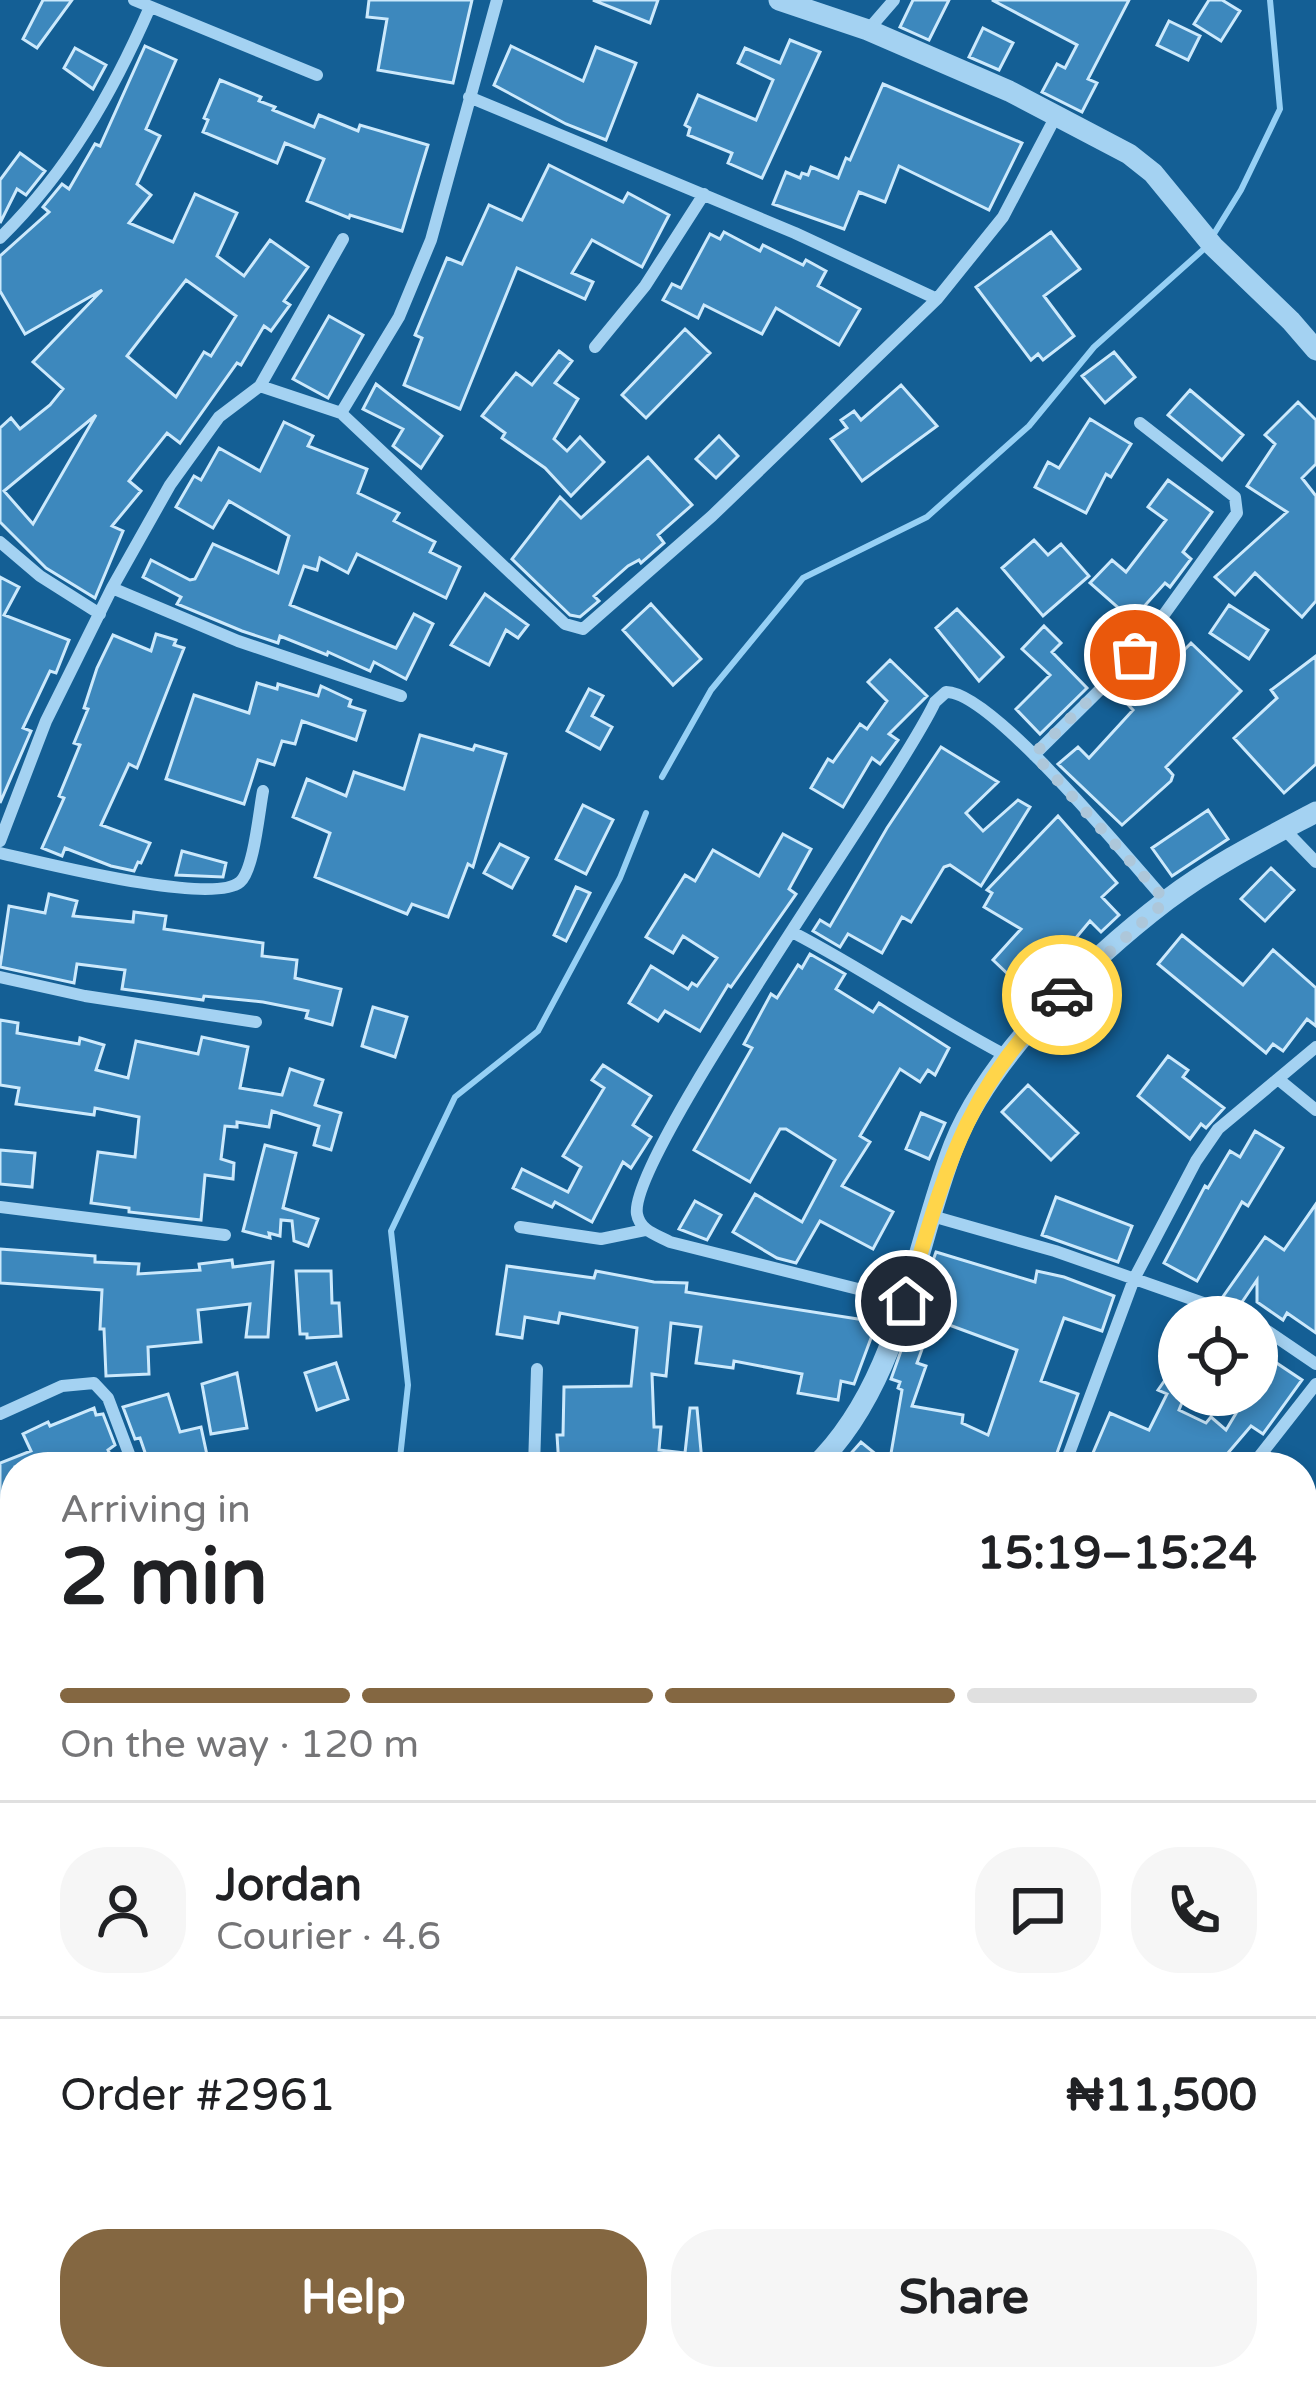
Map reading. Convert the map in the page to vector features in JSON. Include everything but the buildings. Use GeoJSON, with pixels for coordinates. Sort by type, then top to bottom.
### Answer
{"type":"FeatureCollection","features":[{"type":"Feature","properties":{"kind":"street"},"geometry":{"type":"LineString","coordinates":[[134,0],[317,75]]}},
{"type":"Feature","properties":{"kind":"street"},"geometry":{"type":"LineString","coordinates":[[341,413],[399,317],[431,240],[497,0]]}},
{"type":"Feature","properties":{"kind":"street"},"geometry":{"type":"LineString","coordinates":[[779,0],[868,30],[1057,113],[1129,154],[1153,173],[1209,241],[1316,350]]}},
{"type":"Feature","properties":{"kind":"street"},"geometry":{"type":"LineString","coordinates":[[868,30],[894,0]]}},
{"type":"Feature","properties":{"kind":"street"},"geometry":{"type":"LineString","coordinates":[[0,238],[31,208],[84,137],[118,82],[150,7]]}},
{"type":"Feature","properties":{"kind":"street"},"geometry":{"type":"LineString","coordinates":[[469,97],[704,194],[937,299]]}},
{"type":"Feature","properties":{"kind":"street"},"geometry":{"type":"LineString","coordinates":[[260,386],[341,413],[565,624],[583,629],[712,516],[937,299],[1004,217],[1057,113]]}},
{"type":"Feature","properties":{"kind":"street"},"geometry":{"type":"LineString","coordinates":[[596,347],[646,286],[704,194]]}},
{"type":"Feature","properties":{"kind":"street"},"geometry":{"type":"LineString","coordinates":[[0,841],[46,721],[112,588],[195,448],[219,417],[260,386],[343,239]]}},
{"type":"Feature","properties":{"kind":"street"},"geometry":{"type":"LineString","coordinates":[[1034,754],[1135,655],[1238,513],[1235,497],[1140,423]]}},
{"type":"Feature","properties":{"kind":"street"},"geometry":{"type":"LineString","coordinates":[[0,542],[40,576],[100,614]]}},
{"type":"Feature","properties":{"kind":"street"},"geometry":{"type":"LineString","coordinates":[[112,588],[238,640],[401,696]]}},
{"type":"Feature","properties":{"kind":"street"},"geometry":{"type":"LineString","coordinates":[[645,1230],[637,1213],[641,1189],[688,1096],[935,702],[946,692],[974,700],[1034,754],[1166,901]]}},
{"type":"Feature","properties":{"kind":"street"},"geometry":{"type":"LineString","coordinates":[[0,853],[178,888],[219,890],[239,884],[248,872],[263,791]]}},
{"type":"Feature","properties":{"kind":"street"},"geometry":{"type":"LineString","coordinates":[[827,1452],[859,1414],[906,1301],[964,1124],[1007,1056],[1048,1009],[1166,901],[1316,812]]}},
{"type":"Feature","properties":{"kind":"street"},"geometry":{"type":"LineString","coordinates":[[1284,829],[1316,862]]}},
{"type":"Feature","properties":{"kind":"street"},"geometry":{"type":"LineString","coordinates":[[794,933],[1007,1056]]}},
{"type":"Feature","properties":{"kind":"street"},"geometry":{"type":"LineString","coordinates":[[0,977],[85,996],[256,1022]]}},
{"type":"Feature","properties":{"kind":"street"},"geometry":{"type":"LineString","coordinates":[[1070,1452],[1134,1279],[1196,1161],[1218,1129],[1316,1047]]}},
{"type":"Feature","properties":{"kind":"street"},"geometry":{"type":"LineString","coordinates":[[1278,1079],[1316,1110]]}},
{"type":"Feature","properties":{"kind":"street"},"geometry":{"type":"LineString","coordinates":[[0,1207],[225,1235]]}},
{"type":"Feature","properties":{"kind":"street"},"geometry":{"type":"LineString","coordinates":[[932,1216],[1055,1251],[1183,1296]]}},
{"type":"Feature","properties":{"kind":"street"},"geometry":{"type":"LineString","coordinates":[[520,1227],[601,1239],[645,1230],[670,1241],[906,1301]]}},
{"type":"Feature","properties":{"kind":"street"},"geometry":{"type":"LineString","coordinates":[[1278,1338],[1316,1364]]}},
{"type":"Feature","properties":{"kind":"street"},"geometry":{"type":"LineString","coordinates":[[535,1452],[537,1369]]}},
{"type":"Feature","properties":{"kind":"street"},"geometry":{"type":"LineString","coordinates":[[0,1414],[62,1386],[94,1383],[108,1398],[128,1452]]}},
{"type":"Feature","properties":{"kind":"street"},"geometry":{"type":"LineString","coordinates":[[1263,1452],[1316,1384]]}},
{"type":"Feature","properties":{"kind":"waterway"},"geometry":{"type":"LineString","coordinates":[[1212,237],[1280,109],[1270,0]]}},
{"type":"Feature","properties":{"kind":"waterway"},"geometry":{"type":"LineString","coordinates":[[662,777],[711,690],[803,578],[927,517],[1029,426],[1094,347],[1205,248]]}},
{"type":"Feature","properties":{"kind":"waterway"},"geometry":{"type":"LineString","coordinates":[[401,1452],[408,1385],[391,1231],[455,1097],[538,1031],[620,878],[646,813]]}},
{"type":"Feature","properties":{"kind":"way so far"},"geometry":{"type":"LineString","coordinates":[[1062,995],[1166,901],[1034,754],[1135,655]]}},
{"type":"Feature","properties":{"kind":"route"},"geometry":{"type":"LineString","coordinates":[[906,1301],[964,1124],[1002,1062],[1062,995]]}}]}
